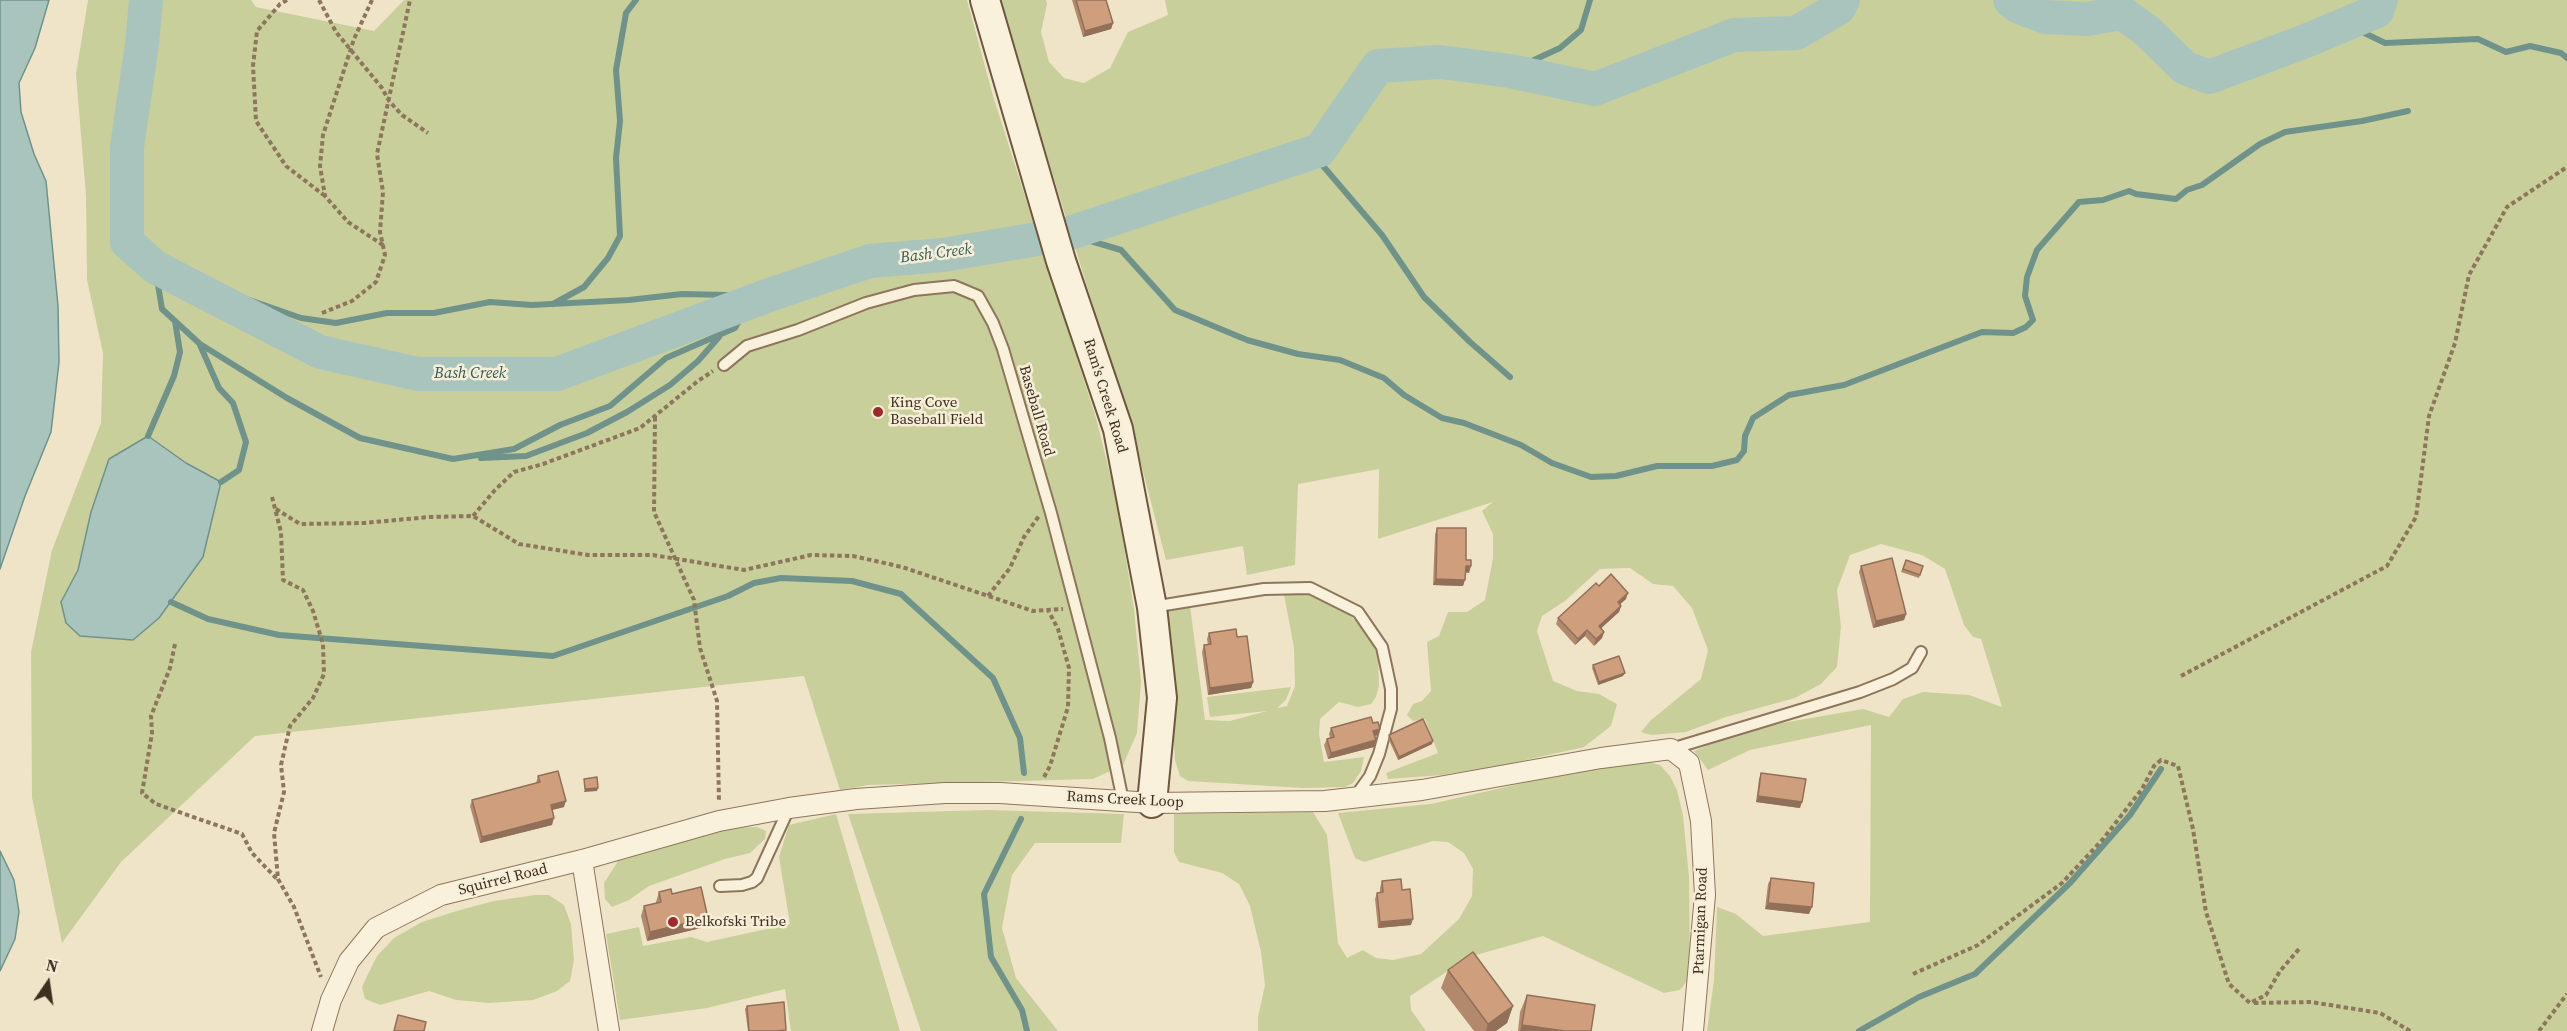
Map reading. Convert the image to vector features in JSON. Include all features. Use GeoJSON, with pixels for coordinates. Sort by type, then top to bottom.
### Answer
{"type":"FeatureCollection","features":[{"type":"Feature","properties":{"kind":"street","name":"Ram's Creek Road"},"geometry":{"type":"LineString","coordinates":[[985,0],[1061,261],[1119,429],[1152,608],[1162,698],[1152,803]]}},
{"type":"Feature","properties":{"kind":"street","name":"Rams Creek Loop"},"geometry":{"type":"LineString","coordinates":[[582,860],[719,820],[856,799],[945,793],[1032,795],[1152,803],[1325,801],[1422,790],[1601,758],[1671,749]]}},
{"type":"Feature","properties":{"kind":"street","name":"Ptarmigan Road"},"geometry":{"type":"LineString","coordinates":[[1671,749],[1689,763],[1701,821],[1705,895],[1693,1031]]}},
{"type":"Feature","properties":{"kind":"street","name":"Squirrel Road"},"geometry":{"type":"LineString","coordinates":[[322,1031],[331,1000],[349,961],[376,928],[441,895],[582,860]]}},
{"type":"Feature","properties":{"kind":"street"},"geometry":{"type":"LineString","coordinates":[[582,860],[609,1031]]}},
{"type":"Feature","properties":{"kind":"lane","name":"Baseball Road"},"geometry":{"type":"LineString","coordinates":[[724,365],[747,346],[798,330],[866,303],[914,290],[954,286],[978,296],[993,322],[1047,500],[1110,738],[1123,801]]}},
{"type":"Feature","properties":{"kind":"lane"},"geometry":{"type":"LineString","coordinates":[[1152,608],[1264,589],[1310,588],[1358,612],[1382,647],[1391,689],[1391,709],[1379,754],[1370,776],[1355,797]]}},
{"type":"Feature","properties":{"kind":"lane"},"geometry":{"type":"LineString","coordinates":[[1671,749],[1860,692],[1893,679],[1912,668],[1921,652]]}},
{"type":"Feature","properties":{"kind":"lane"},"geometry":{"type":"LineString","coordinates":[[720,886],[742,885],[757,878],[789,808]]}},
{"type":"Feature","properties":{"kind":"path"},"geometry":{"type":"LineString","coordinates":[[287,0],[280,4],[257,31],[253,66],[256,121],[286,166],[325,196],[348,222],[383,245]]}},
{"type":"Feature","properties":{"kind":"path"},"geometry":{"type":"LineString","coordinates":[[319,0],[336,32],[366,72],[382,88],[389,101],[402,115],[428,133]]}},
{"type":"Feature","properties":{"kind":"path"},"geometry":{"type":"LineString","coordinates":[[325,196],[320,166],[323,135],[351,49],[372,0]]}},
{"type":"Feature","properties":{"kind":"path"},"geometry":{"type":"LineString","coordinates":[[322,313],[352,301],[376,282],[385,255],[380,232],[383,192],[377,154],[410,0]]}},
{"type":"Feature","properties":{"kind":"path"},"geometry":{"type":"LineString","coordinates":[[2181,676],[2387,566],[2416,517],[2429,416],[2455,343],[2469,274],[2507,207],[2567,167]]}},
{"type":"Feature","properties":{"kind":"path"},"geometry":{"type":"LineString","coordinates":[[473,516],[514,472],[543,465],[640,428],[698,381],[724,365]]}},
{"type":"Feature","properties":{"kind":"path"},"geometry":{"type":"LineString","coordinates":[[655,417],[654,512],[678,560],[694,600],[700,648],[717,701],[720,762],[719,820]]}},
{"type":"Feature","properties":{"kind":"path"},"geometry":{"type":"LineString","coordinates":[[272,497],[281,532],[283,580],[303,590],[313,611],[323,644],[324,674],[313,698],[290,726],[281,765],[284,792],[274,833],[278,879]]}},
{"type":"Feature","properties":{"kind":"path"},"geometry":{"type":"LineString","coordinates":[[988,596],[1010,568],[1047,500]]}},
{"type":"Feature","properties":{"kind":"path"},"geometry":{"type":"LineString","coordinates":[[276,509],[300,524],[364,523],[429,517],[473,516],[519,544],[588,555],[653,555],[744,570],[811,555],[853,556],[903,567],[1033,611],[1076,608]]}},
{"type":"Feature","properties":{"kind":"path"},"geometry":{"type":"LineString","coordinates":[[1032,795],[1050,766],[1068,707],[1069,668],[1058,629],[1048,610]]}},
{"type":"Feature","properties":{"kind":"path"},"geometry":{"type":"LineString","coordinates":[[175,644],[170,668],[151,716],[152,733],[142,793],[156,804],[242,834],[252,853],[278,879],[294,907],[331,1000]]}},
{"type":"Feature","properties":{"kind":"path"},"geometry":{"type":"LineString","coordinates":[[1913,974],[1978,945],[2062,883],[2103,839],[2142,789],[2154,766],[2161,760],[2178,766],[2193,829],[2206,912],[2229,984],[2250,1003],[2311,1002],[2380,1013],[2410,1031]]}},
{"type":"Feature","properties":{"kind":"path"},"geometry":{"type":"LineString","coordinates":[[2250,1003],[2266,995],[2280,970],[2299,949]]}},
{"type":"Feature","properties":{"kind":"path"},"geometry":{"type":"LineString","coordinates":[[2540,1031],[2567,994]]}},
{"type":"Feature","properties":{"kind":"green space"},"geometry":{"type":"Polygon","coordinates":[[[88,0],[251,0],[256,7],[374,31],[404,0],[967,0],[993,96],[1096,418],[1117,502],[1134,609],[1141,682],[1137,733],[1123,765],[1093,779],[869,785],[840,790],[804,676],[255,736],[121,862],[62,943],[32,798],[31,652],[52,550],[101,423],[103,353],[87,280],[86,196],[76,74],[88,0]]]}},
{"type":"Feature","properties":{"kind":"green space"},"geometry":{"type":"Polygon","coordinates":[[[999,0],[1046,0],[1041,32],[1049,62],[1064,78],[1084,83],[1110,68],[1128,32],[1168,15],[1165,0],[2567,0],[2567,1031],[1707,1031],[1714,980],[1717,907],[1736,914],[1763,936],[1870,922],[1871,725],[1750,750],[1708,770],[1694,751],[1730,736],[1782,723],[1863,709],[1889,717],[1903,699],[1923,692],[1969,695],[2002,707],[1981,639],[1973,637],[1964,625],[1945,569],[1922,555],[1881,544],[1850,555],[1837,590],[1841,627],[1837,667],[1821,684],[1795,698],[1726,717],[1686,732],[1651,735],[1641,732],[1650,721],[1701,679],[1708,650],[1692,608],[1673,586],[1653,584],[1630,568],[1600,569],[1565,601],[1542,616],[1537,631],[1553,681],[1577,691],[1599,694],[1617,704],[1611,726],[1584,747],[1508,764],[1442,775],[1388,779],[1386,773],[1438,753],[1425,719],[1413,721],[1407,715],[1413,704],[1422,701],[1431,691],[1427,642],[1439,636],[1448,612],[1467,612],[1485,600],[1493,558],[1493,534],[1482,511],[1493,502],[1378,539],[1379,469],[1298,484],[1295,565],[1247,575],[1243,546],[1166,560],[1138,452],[999,0]]]}},
{"type":"Feature","properties":{"kind":"green space"},"geometry":{"type":"Polygon","coordinates":[[[1302,587],[1344,609],[1365,631],[1378,651],[1379,686],[1371,704],[1358,707],[1339,702],[1320,719],[1319,734],[1324,762],[1364,757],[1361,771],[1353,783],[1345,787],[1303,788],[1188,781],[1180,776],[1175,760],[1166,624],[1168,608],[1190,606],[1205,720],[1230,721],[1267,711],[1210,717],[1207,697],[1291,687],[1286,700],[1277,708],[1287,706],[1295,686],[1294,648],[1283,589],[1302,587]]]}},
{"type":"Feature","properties":{"kind":"green space"},"geometry":{"type":"Polygon","coordinates":[[[1641,760],[1660,765],[1670,776],[1677,790],[1683,815],[1689,877],[1690,977],[1680,990],[1664,993],[1543,936],[1469,957],[1410,996],[1411,1010],[1426,1031],[1258,1031],[1258,1017],[1265,985],[1261,952],[1250,906],[1239,884],[1222,873],[1179,862],[1174,852],[1174,814],[1313,812],[1327,835],[1338,943],[1347,958],[1363,950],[1376,958],[1393,960],[1421,954],[1459,919],[1472,896],[1473,869],[1464,853],[1448,842],[1433,841],[1364,862],[1355,858],[1338,813],[1431,804],[1598,766],[1641,760]]]}},
{"type":"Feature","properties":{"kind":"green space"},"geometry":{"type":"Polygon","coordinates":[[[988,810],[1124,814],[1121,843],[1035,843],[1012,875],[1002,928],[1016,978],[1058,1031],[921,1031],[848,814],[988,810]]]}},
{"type":"Feature","properties":{"kind":"green space"},"geometry":{"type":"Polygon","coordinates":[[[836,814],[900,1031],[791,1031],[785,989],[707,1008],[620,1020],[606,934],[639,927],[643,946],[691,937],[707,942],[790,924],[779,857],[789,825],[836,814]]]}},
{"type":"Feature","properties":{"kind":"green space"},"geometry":{"type":"Polygon","coordinates":[[[757,827],[766,831],[765,839],[750,853],[725,859],[649,886],[629,900],[612,907],[605,899],[604,883],[618,861],[728,828],[757,827]]]}},
{"type":"Feature","properties":{"kind":"green space"},"geometry":{"type":"Polygon","coordinates":[[[549,895],[564,905],[571,924],[574,960],[570,981],[557,991],[533,1000],[489,1003],[456,1000],[429,991],[380,1005],[365,999],[362,987],[368,974],[377,956],[394,938],[422,922],[460,910],[494,901],[549,895]]]}},
{"type":"Feature","properties":{"kind":"water"},"geometry":{"type":"Polygon","coordinates":[[[0,0],[49,0],[35,48],[19,83],[21,112],[34,154],[46,181],[58,306],[59,362],[51,432],[25,496],[0,569],[0,0]]]}},
{"type":"Feature","properties":{"kind":"water"},"geometry":{"type":"Polygon","coordinates":[[[148,436],[186,463],[221,482],[203,557],[159,618],[133,640],[80,636],[66,623],[61,602],[78,570],[91,512],[109,459],[148,436]]]}},
{"type":"Feature","properties":{"kind":"water"},"geometry":{"type":"Polygon","coordinates":[[[0,851],[14,880],[19,912],[15,939],[0,971],[0,851]]]}},
{"type":"Feature","properties":{"kind":"building"},"geometry":{"type":"Polygon","coordinates":[[[1076,0],[1106,0],[1113,23],[1085,31],[1076,0]]]}},
{"type":"Feature","properties":{"kind":"building"},"geometry":{"type":"Polygon","coordinates":[[[1437,528],[1466,528],[1466,560],[1471,560],[1471,566],[1466,566],[1465,580],[1436,579],[1437,528]]]}},
{"type":"Feature","properties":{"kind":"building"},"geometry":{"type":"Polygon","coordinates":[[[1892,558],[1906,614],[1876,621],[1861,566],[1892,558]]]}},
{"type":"Feature","properties":{"kind":"building"},"geometry":{"type":"Polygon","coordinates":[[[1906,560],[1923,566],[1920,575],[1903,569],[1906,560]]]}},
{"type":"Feature","properties":{"kind":"building"},"geometry":{"type":"Polygon","coordinates":[[[1611,574],[1628,593],[1618,602],[1621,606],[1599,626],[1604,632],[1596,639],[1587,630],[1578,639],[1558,618],[1596,583],[1599,586],[1611,574]]]}},
{"type":"Feature","properties":{"kind":"building"},"geometry":{"type":"Polygon","coordinates":[[[1236,629],[1237,637],[1247,636],[1253,682],[1210,688],[1204,645],[1211,644],[1209,633],[1236,629]]]}},
{"type":"Feature","properties":{"kind":"building"},"geometry":{"type":"Polygon","coordinates":[[[1619,656],[1625,673],[1599,682],[1593,665],[1619,656]]]}},
{"type":"Feature","properties":{"kind":"building"},"geometry":{"type":"Polygon","coordinates":[[[1371,717],[1373,723],[1378,722],[1380,729],[1373,731],[1376,740],[1331,753],[1327,739],[1334,737],[1331,728],[1371,717]]]}},
{"type":"Feature","properties":{"kind":"building"},"geometry":{"type":"Polygon","coordinates":[[[1423,719],[1433,741],[1399,757],[1389,735],[1423,719]]]}},
{"type":"Feature","properties":{"kind":"building"},"geometry":{"type":"Polygon","coordinates":[[[558,771],[566,801],[551,805],[554,818],[482,837],[472,800],[540,782],[538,776],[558,771]]]}},
{"type":"Feature","properties":{"kind":"building"},"geometry":{"type":"Polygon","coordinates":[[[1761,773],[1806,779],[1802,802],[1758,796],[1761,773]]]}},
{"type":"Feature","properties":{"kind":"building"},"geometry":{"type":"Polygon","coordinates":[[[597,777],[598,788],[585,789],[584,779],[597,777]]]}},
{"type":"Feature","properties":{"kind":"building"},"geometry":{"type":"Polygon","coordinates":[[[1771,878],[1814,883],[1812,907],[1768,903],[1771,878]]]}},
{"type":"Feature","properties":{"kind":"building"},"geometry":{"type":"Polygon","coordinates":[[[1401,879],[1402,890],[1410,889],[1413,919],[1380,922],[1377,893],[1383,892],[1382,881],[1401,879]]]}},
{"type":"Feature","properties":{"kind":"building","name":"Belkofski Tribe"},"geometry":{"type":"Polygon","coordinates":[[[701,887],[708,918],[650,932],[644,906],[661,902],[659,892],[671,889],[672,894],[701,887]]]}},
{"type":"Feature","properties":{"kind":"building"},"geometry":{"type":"Polygon","coordinates":[[[1473,952],[1513,1006],[1488,1024],[1448,970],[1473,952]]]}},
{"type":"Feature","properties":{"kind":"building"},"geometry":{"type":"Polygon","coordinates":[[[1527,995],[1595,1005],[1591,1031],[1565,1031],[1522,1025],[1527,995]]]}},
{"type":"Feature","properties":{"kind":"building"},"geometry":{"type":"Polygon","coordinates":[[[784,1002],[786,1030],[749,1031],[747,1006],[784,1002]]]}},
{"type":"Feature","properties":{"kind":"building"},"geometry":{"type":"Polygon","coordinates":[[[398,1015],[426,1022],[424,1031],[394,1031],[398,1015]]]}},
{"type":"Feature","properties":{"kind":"waterway","name":"Bash Creek"},"geometry":{"type":"LineString","coordinates":[[146,0],[127,147],[127,242],[155,267],[320,352],[418,374],[557,374],[772,294],[870,261],[943,255],[1067,234],[1320,150],[1378,66],[1440,62],[1510,71],[1595,89],[1734,35],[1796,33],[1839,8],[1843,0]]}},
{"type":"Feature","properties":{"kind":"waterway"},"geometry":{"type":"LineString","coordinates":[[553,304],[584,287],[608,258],[620,236],[616,158],[620,121],[616,70],[626,13],[636,0]]}},
{"type":"Feature","properties":{"kind":"waterway"},"geometry":{"type":"LineString","coordinates":[[1510,71],[1560,48],[1581,30],[1590,0]]}},
{"type":"Feature","properties":{"kind":"waterway"},"geometry":{"type":"LineString","coordinates":[[2010,0],[2019,7],[2046,17],[2087,19],[2122,13],[2146,30],[2185,68],[2209,77],[2377,11],[2381,0]]}},
{"type":"Feature","properties":{"kind":"waterway"},"geometry":{"type":"LineString","coordinates":[[2346,24],[2385,43],[2478,39],[2506,52],[2530,46],[2561,53],[2567,58]]}},
{"type":"Feature","properties":{"kind":"waterway"},"geometry":{"type":"LineString","coordinates":[[1067,234],[1121,250],[1175,310],[1247,340],[1298,354],[1340,360],[1384,378],[1404,395],[1442,418],[1464,423],[1521,445],[1552,463],[1591,477],[1616,476],[1657,466],[1712,466],[1737,460],[1744,451],[1745,436],[1753,418],[1789,395],[1844,385],[1982,332],[2013,333],[2026,327],[2033,320],[2025,296],[2027,277],[2037,250],[2079,202],[2103,200],[2129,191],[2176,199],[2187,190],[2202,185],[2260,144],[2285,132],[2362,121],[2408,111]]}},
{"type":"Feature","properties":{"kind":"waterway"},"geometry":{"type":"LineString","coordinates":[[1312,153],[1382,235],[1424,297],[1510,377]]}},
{"type":"Feature","properties":{"kind":"waterway"},"geometry":{"type":"LineString","coordinates":[[155,267],[162,309],[200,344],[287,398],[360,438],[453,459],[514,449],[560,425],[610,406],[666,358],[735,328],[750,302],[727,295],[682,294],[629,300],[532,305],[490,302],[434,313],[387,313],[336,323],[301,318],[198,282],[178,279]]}},
{"type":"Feature","properties":{"kind":"waterway"},"geometry":{"type":"LineString","coordinates":[[148,436],[174,376],[180,352],[175,321]]}},
{"type":"Feature","properties":{"kind":"waterway"},"geometry":{"type":"LineString","coordinates":[[481,458],[526,456],[587,433],[627,412],[670,385],[698,361],[719,337]]}},
{"type":"Feature","properties":{"kind":"waterway"},"geometry":{"type":"LineString","coordinates":[[200,345],[219,388],[233,403],[246,442],[239,470],[221,482]]}},
{"type":"Feature","properties":{"kind":"waterway"},"geometry":{"type":"LineString","coordinates":[[171,602],[208,619],[279,635],[553,656],[728,596],[754,583],[781,578],[852,581],[901,594],[993,678],[1020,738],[1024,773]]}},
{"type":"Feature","properties":{"kind":"waterway"},"geometry":{"type":"LineString","coordinates":[[1859,1031],[1919,997],[1975,974],[2070,883],[2130,815],[2161,769]]}},
{"type":"Feature","properties":{"kind":"waterway"},"geometry":{"type":"LineString","coordinates":[[1021,819],[984,894],[991,957],[1022,1010],[1027,1031]]}},
{"type":"Feature","properties":{"kind":"place","name":"King Cove Baseball Field"},"geometry":{"type":"Point","coordinates":[878,412]}},
{"type":"Feature","properties":{"kind":"place","name":"Belkofski Tribe"},"geometry":{"type":"Point","coordinates":[673,922]}}]}
